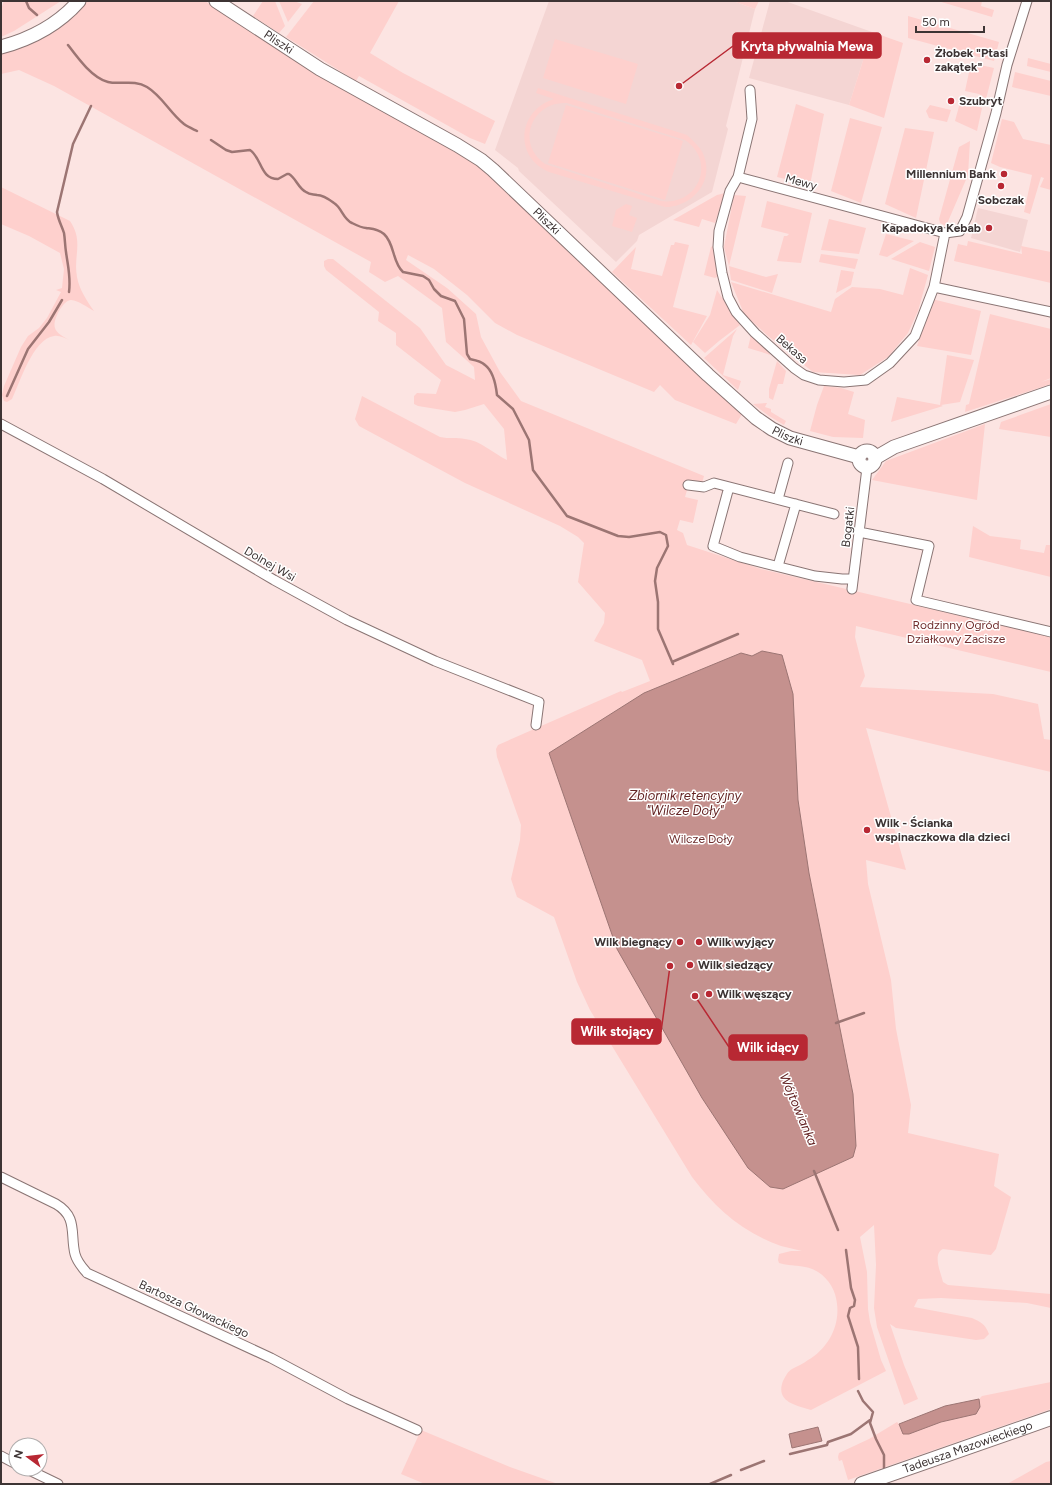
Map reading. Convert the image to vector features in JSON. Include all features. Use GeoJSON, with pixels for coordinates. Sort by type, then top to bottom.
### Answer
{"type":"FeatureCollection","features":[{"type":"Feature","properties":{"kind":"main road","name":"Tadeusza Mazowieckiego"},"geometry":{"type":"LineString","coordinates":[[862,1484],[1051,1418]]}},
{"type":"Feature","properties":{"kind":"street"},"geometry":{"type":"LineString","coordinates":[[1,47],[30,38],[44,30],[59,20],[79,1]]}},
{"type":"Feature","properties":{"kind":"street","name":"Pliszki"},"geometry":{"type":"LineString","coordinates":[[216,1],[335,78],[457,145],[481,160],[708,375],[763,424],[790,438],[867,461]]}},
{"type":"Feature","properties":{"kind":"street"},"geometry":{"type":"LineString","coordinates":[[945,233],[960,231],[967,217],[996,112],[1007,65],[1027,1]]}},
{"type":"Feature","properties":{"kind":"street"},"geometry":{"type":"LineString","coordinates":[[738,177],[752,119],[750,90]]}},
{"type":"Feature","properties":{"kind":"street","name":"Mewy"},"geometry":{"type":"LineString","coordinates":[[738,177],[945,233]]}},
{"type":"Feature","properties":{"kind":"street","name":"Bekasa"},"geometry":{"type":"LineString","coordinates":[[738,177],[730,191],[719,231],[718,247],[728,297],[736,312],[744,322],[804,376],[819,380],[844,382],[866,380],[890,363],[915,336],[934,287],[945,233]]}},
{"type":"Feature","properties":{"kind":"street"},"geometry":{"type":"LineString","coordinates":[[934,287],[1051,312]]}},
{"type":"Feature","properties":{"kind":"street"},"geometry":{"type":"LineString","coordinates":[[867,461],[894,447],[1051,392]]}},
{"type":"Feature","properties":{"kind":"street","name":"Dolnej Wsi"},"geometry":{"type":"LineString","coordinates":[[1,424],[103,479],[274,580],[347,620],[435,661],[539,702],[536,725]]}},
{"type":"Feature","properties":{"kind":"street","name":"Bogatki"},"geometry":{"type":"LineString","coordinates":[[852,589],[867,461]]}},
{"type":"Feature","properties":{"kind":"street"},"geometry":{"type":"LineString","coordinates":[[778,499],[788,463]]}},
{"type":"Feature","properties":{"kind":"street"},"geometry":{"type":"LineString","coordinates":[[688,485],[704,487],[714,483],[834,514]]}},
{"type":"Feature","properties":{"kind":"street"},"geometry":{"type":"LineString","coordinates":[[729,487],[713,546],[740,557],[815,576],[853,579]]}},
{"type":"Feature","properties":{"kind":"street"},"geometry":{"type":"LineString","coordinates":[[778,566],[796,504]]}},
{"type":"Feature","properties":{"kind":"street"},"geometry":{"type":"LineString","coordinates":[[859,532],[929,546],[916,600],[1051,632]]}},
{"type":"Feature","properties":{"kind":"street","name":"Bartosza Głowackiego"},"geometry":{"type":"LineString","coordinates":[[1,1177],[56,1204],[68,1214],[72,1225],[75,1255],[80,1265],[87,1273],[271,1358],[348,1398],[417,1430]]}},
{"type":"Feature","properties":{"kind":"street"},"geometry":{"type":"LineString","coordinates":[[44,1477],[58,1484]]}},
{"type":"Feature","properties":{"kind":"shaded area"},"geometry":{"type":"Polygon","coordinates":[[[549,1],[733,1],[755,9],[726,126],[728,129],[712,192],[639,235],[637,241],[616,262],[519,171],[518,168],[495,150],[549,1]]]}},
{"type":"Feature","properties":{"kind":"shaded area"},"geometry":{"type":"Polygon","coordinates":[[[770,1],[785,1],[872,32],[849,105],[749,78],[770,1]]]}},
{"type":"Feature","properties":{"kind":"shaded area"},"geometry":{"type":"Polygon","coordinates":[[[978,208],[1028,220],[1020,252],[971,238],[978,208]]]}},
{"type":"Feature","properties":{"kind":"green space"},"geometry":{"type":"Polygon","coordinates":[[[4,1],[61,1],[14,31],[1,37],[1,9],[4,1]]]}},
{"type":"Feature","properties":{"kind":"green space"},"geometry":{"type":"Polygon","coordinates":[[[79,1],[205,1],[294,60],[339,87],[471,159],[481,167],[742,414],[736,424],[675,400],[660,385],[654,392],[517,335],[495,323],[467,295],[434,269],[408,255],[406,260],[447,288],[476,314],[481,337],[500,372],[521,401],[704,476],[702,483],[690,480],[685,497],[698,500],[693,523],[680,520],[677,530],[683,533],[687,545],[761,569],[1051,637],[1051,672],[856,626],[855,637],[865,676],[860,687],[993,694],[1038,704],[1044,739],[1051,740],[1051,772],[866,728],[906,870],[866,860],[868,884],[891,980],[896,1029],[911,1105],[908,1133],[999,1154],[994,1186],[1011,1197],[996,1249],[991,1255],[943,1249],[940,1251],[938,1255],[938,1264],[943,1282],[948,1285],[1051,1294],[1051,1308],[1027,1303],[941,1298],[918,1299],[914,1307],[972,1318],[982,1324],[989,1334],[984,1339],[976,1340],[896,1328],[890,1324],[904,1365],[918,1399],[904,1405],[877,1327],[874,1308],[876,1265],[874,1225],[860,1237],[867,1272],[868,1309],[870,1322],[881,1360],[886,1371],[811,1410],[788,1402],[784,1398],[781,1388],[788,1373],[821,1350],[834,1329],[837,1304],[835,1294],[831,1286],[822,1275],[813,1269],[779,1263],[779,1254],[791,1251],[802,1251],[781,1246],[754,1234],[720,1209],[701,1189],[692,1177],[590,1010],[577,982],[554,917],[517,897],[511,879],[520,840],[521,825],[497,757],[496,749],[498,745],[621,691],[622,692],[650,681],[642,660],[594,641],[604,623],[605,613],[578,582],[584,543],[578,537],[560,526],[465,483],[359,426],[355,419],[362,396],[440,437],[471,440],[507,460],[504,429],[484,404],[455,412],[414,404],[414,396],[417,393],[436,394],[441,380],[396,345],[396,333],[378,321],[379,312],[326,270],[324,261],[333,259],[420,328],[446,365],[475,380],[474,367],[446,342],[442,308],[398,276],[385,282],[369,272],[371,262],[54,86],[19,70],[1,74],[1,47],[14,44],[79,1]]]}},
{"type":"Feature","properties":{"kind":"green space"},"geometry":{"type":"Polygon","coordinates":[[[263,1],[275,1],[285,26],[279,33],[253,16],[263,1]]]}},
{"type":"Feature","properties":{"kind":"green space"},"geometry":{"type":"Polygon","coordinates":[[[279,1],[294,1],[302,4],[288,22],[279,1]]]}},
{"type":"Feature","properties":{"kind":"green space"},"geometry":{"type":"Polygon","coordinates":[[[314,1],[399,1],[370,53],[403,73],[495,121],[485,144],[470,138],[359,76],[356,81],[286,37],[314,1]]]}},
{"type":"Feature","properties":{"kind":"green space"},"geometry":{"type":"Polygon","coordinates":[[[733,1],[759,1],[755,9],[733,1]]]}},
{"type":"Feature","properties":{"kind":"green space"},"geometry":{"type":"Polygon","coordinates":[[[938,1],[982,1],[981,6],[994,10],[992,17],[938,1]]]}},
{"type":"Feature","properties":{"kind":"green space"},"geometry":{"type":"Polygon","coordinates":[[[908,16],[999,42],[994,61],[908,38],[908,16]]]}},
{"type":"Feature","properties":{"kind":"green space"},"geometry":{"type":"Polygon","coordinates":[[[872,32],[903,43],[884,118],[849,105],[872,32]]]}},
{"type":"Feature","properties":{"kind":"green space"},"geometry":{"type":"Polygon","coordinates":[[[555,39],[638,64],[626,104],[543,78],[555,39]]]}},
{"type":"Feature","properties":{"kind":"green space"},"geometry":{"type":"Polygon","coordinates":[[[1028,58],[1051,64],[1051,72],[1027,66],[1028,58]]]}},
{"type":"Feature","properties":{"kind":"green space"},"geometry":{"type":"Polygon","coordinates":[[[971,63],[994,68],[986,99],[979,94],[965,91],[971,63]]]}},
{"type":"Feature","properties":{"kind":"green space"},"geometry":{"type":"Polygon","coordinates":[[[1015,72],[1051,81],[1051,96],[1012,87],[1015,72]]]}},
{"type":"Feature","properties":{"kind":"green space"},"geometry":{"type":"Polygon","coordinates":[[[538,88],[687,135],[699,147],[704,156],[706,175],[703,184],[698,192],[683,203],[665,207],[549,172],[537,165],[530,156],[525,145],[524,134],[527,123],[533,113],[542,105],[554,99],[536,93],[538,88]],[[567,103],[555,104],[545,109],[537,116],[532,125],[530,135],[531,145],[536,155],[545,164],[661,201],[674,201],[685,197],[693,190],[699,181],[701,170],[700,160],[695,149],[685,140],[567,103]]]}},
{"type":"Feature","properties":{"kind":"green space"},"geometry":{"type":"Polygon","coordinates":[[[961,99],[982,108],[977,131],[955,121],[961,99]]]}},
{"type":"Feature","properties":{"kind":"green space"},"geometry":{"type":"Polygon","coordinates":[[[796,104],[824,114],[810,185],[777,177],[796,104]]]}},
{"type":"Feature","properties":{"kind":"green space"},"geometry":{"type":"Polygon","coordinates":[[[566,105],[683,141],[665,200],[548,163],[566,105]]]}},
{"type":"Feature","properties":{"kind":"green space"},"geometry":{"type":"Polygon","coordinates":[[[930,105],[951,110],[947,122],[929,118],[926,111],[930,105]]]}},
{"type":"Feature","properties":{"kind":"green space"},"geometry":{"type":"Polygon","coordinates":[[[850,118],[882,127],[861,203],[831,191],[850,118]]]}},
{"type":"Feature","properties":{"kind":"green space"},"geometry":{"type":"Polygon","coordinates":[[[1002,119],[1014,122],[1023,139],[1051,145],[1051,190],[1040,187],[1044,178],[1041,177],[1030,214],[1024,212],[1032,175],[1000,167],[991,163],[1002,119]]]}},
{"type":"Feature","properties":{"kind":"green space"},"geometry":{"type":"Polygon","coordinates":[[[905,128],[934,132],[916,218],[885,204],[905,128]]]}},
{"type":"Feature","properties":{"kind":"green space"},"geometry":{"type":"Polygon","coordinates":[[[970,141],[968,175],[946,226],[940,223],[939,219],[959,147],[970,141]]]}},
{"type":"Feature","properties":{"kind":"green space"},"geometry":{"type":"Polygon","coordinates":[[[1,187],[70,221],[74,229],[77,242],[76,269],[78,281],[84,295],[94,311],[83,304],[71,300],[65,303],[59,311],[54,325],[60,335],[69,340],[60,336],[54,336],[46,339],[40,345],[28,362],[12,399],[7,402],[4,401],[2,395],[4,386],[21,347],[28,336],[39,328],[47,318],[61,292],[56,290],[62,288],[64,269],[60,253],[29,236],[1,224],[1,187]]]}},
{"type":"Feature","properties":{"kind":"green space"},"geometry":{"type":"Polygon","coordinates":[[[725,193],[715,223],[702,219],[699,227],[673,220],[717,195],[725,193]]]}},
{"type":"Feature","properties":{"kind":"green space"},"geometry":{"type":"Polygon","coordinates":[[[734,195],[746,196],[729,266],[724,247],[734,195]]]}},
{"type":"Feature","properties":{"kind":"green space"},"geometry":{"type":"Polygon","coordinates":[[[767,201],[812,213],[801,263],[777,261],[784,236],[789,234],[761,227],[767,201]]]}},
{"type":"Feature","properties":{"kind":"green space"},"geometry":{"type":"Polygon","coordinates":[[[626,204],[632,206],[629,215],[637,218],[632,232],[612,226],[616,210],[626,204]]]}},
{"type":"Feature","properties":{"kind":"green space"},"geometry":{"type":"Polygon","coordinates":[[[829,219],[866,228],[859,254],[821,250],[829,219]]]}},
{"type":"Feature","properties":{"kind":"green space"},"geometry":{"type":"Polygon","coordinates":[[[886,234],[914,241],[887,257],[879,255],[886,234]]]}},
{"type":"Feature","properties":{"kind":"green space"},"geometry":{"type":"Polygon","coordinates":[[[968,241],[1022,254],[1021,246],[1051,252],[1051,283],[954,261],[958,244],[967,246],[968,241]]]}},
{"type":"Feature","properties":{"kind":"green space"},"geometry":{"type":"Polygon","coordinates":[[[675,242],[689,245],[673,307],[707,316],[691,345],[612,272],[636,247],[631,269],[662,276],[671,245],[674,245],[675,242]]]}},
{"type":"Feature","properties":{"kind":"green space"},"geometry":{"type":"Polygon","coordinates":[[[920,242],[935,247],[929,271],[891,259],[920,242]]]}},
{"type":"Feature","properties":{"kind":"green space"},"geometry":{"type":"Polygon","coordinates":[[[713,246],[718,276],[715,278],[704,275],[711,247],[713,246]]]}},
{"type":"Feature","properties":{"kind":"green space"},"geometry":{"type":"Polygon","coordinates":[[[821,254],[858,259],[855,269],[819,262],[821,254]]]}},
{"type":"Feature","properties":{"kind":"green space"},"geometry":{"type":"Polygon","coordinates":[[[729,266],[766,277],[778,274],[772,293],[731,280],[729,266]]]}},
{"type":"Feature","properties":{"kind":"green space"},"geometry":{"type":"Polygon","coordinates":[[[910,268],[928,275],[918,311],[908,333],[888,357],[860,375],[813,372],[768,336],[744,314],[731,282],[831,312],[835,299],[852,287],[880,289],[903,295],[910,268]]]}},
{"type":"Feature","properties":{"kind":"green space"},"geometry":{"type":"Polygon","coordinates":[[[841,270],[854,272],[851,285],[836,293],[841,270]]]}},
{"type":"Feature","properties":{"kind":"green space"},"geometry":{"type":"Polygon","coordinates":[[[717,290],[740,325],[705,353],[693,342],[710,315],[717,290]]]}},
{"type":"Feature","properties":{"kind":"green space"},"geometry":{"type":"Polygon","coordinates":[[[932,299],[981,311],[971,355],[917,346],[932,299]]]}},
{"type":"Feature","properties":{"kind":"green space"},"geometry":{"type":"Polygon","coordinates":[[[990,314],[1051,329],[1051,378],[1041,382],[1051,379],[1051,384],[965,412],[966,405],[969,404],[990,314]]]}},
{"type":"Feature","properties":{"kind":"green space"},"geometry":{"type":"Polygon","coordinates":[[[737,329],[733,336],[723,375],[741,381],[738,390],[704,358],[737,329]]]}},
{"type":"Feature","properties":{"kind":"green space"},"geometry":{"type":"Polygon","coordinates":[[[751,335],[771,355],[748,348],[751,335]]]}},
{"type":"Feature","properties":{"kind":"green space"},"geometry":{"type":"Polygon","coordinates":[[[947,355],[974,360],[960,402],[941,405],[943,406],[891,422],[897,397],[940,405],[947,355]]]}},
{"type":"Feature","properties":{"kind":"green space"},"geometry":{"type":"Polygon","coordinates":[[[777,361],[786,371],[783,384],[778,384],[773,400],[769,398],[769,389],[777,361]]]}},
{"type":"Feature","properties":{"kind":"green space"},"geometry":{"type":"Polygon","coordinates":[[[824,386],[841,388],[854,392],[848,414],[865,420],[863,438],[833,437],[810,431],[824,386]]]}},
{"type":"Feature","properties":{"kind":"green space"},"geometry":{"type":"Polygon","coordinates":[[[767,403],[765,407],[771,409],[771,412],[786,421],[784,425],[753,404],[767,403]]]}},
{"type":"Feature","properties":{"kind":"green space"},"geometry":{"type":"Polygon","coordinates":[[[1051,404],[1051,437],[999,429],[1001,422],[1051,404]]]}},
{"type":"Feature","properties":{"kind":"green space"},"geometry":{"type":"Polygon","coordinates":[[[985,424],[977,500],[872,480],[886,461],[985,424]]]}},
{"type":"Feature","properties":{"kind":"green space"},"geometry":{"type":"Polygon","coordinates":[[[973,526],[990,536],[1021,540],[1020,549],[1044,553],[1046,545],[1051,545],[1051,577],[969,557],[973,526]]]}},
{"type":"Feature","properties":{"kind":"green space"},"geometry":{"type":"Polygon","coordinates":[[[1051,1382],[1051,1409],[848,1480],[842,1460],[839,1461],[839,1453],[869,1439],[897,1422],[903,1433],[909,1434],[941,1422],[976,1414],[980,1407],[979,1399],[982,1396],[1051,1382]]]}},
{"type":"Feature","properties":{"kind":"green space"},"geometry":{"type":"Polygon","coordinates":[[[421,1430],[510,1467],[558,1484],[425,1484],[401,1474],[421,1430]]]}},
{"type":"Feature","properties":{"kind":"green space"},"geometry":{"type":"Polygon","coordinates":[[[1051,1461],[1051,1484],[1007,1484],[1046,1462],[1051,1461]]]}},
{"type":"Feature","properties":{"kind":"water","name":"Zbiornik retencyjny \"Wilcze Doły\""},"geometry":{"type":"Polygon","coordinates":[[[762,651],[782,655],[793,694],[798,800],[809,873],[853,1094],[856,1146],[853,1157],[783,1189],[770,1187],[748,1168],[702,1098],[617,949],[549,753],[644,693],[741,653],[752,656],[762,651]]]}},
{"type":"Feature","properties":{"kind":"water"},"geometry":{"type":"Polygon","coordinates":[[[979,1399],[980,1407],[976,1414],[941,1422],[909,1434],[903,1434],[899,1424],[945,1406],[979,1399]]]}},
{"type":"Feature","properties":{"kind":"water"},"geometry":{"type":"Polygon","coordinates":[[[818,1427],[822,1441],[792,1448],[789,1434],[818,1427]]]}},
{"type":"Feature","properties":{"kind":"waterway","name":"Wójtowianka"},"geometry":{"type":"LineString","coordinates":[[26,1],[29,8],[37,15]]}},
{"type":"Feature","properties":{"kind":"waterway","name":"Wójtowianka"},"geometry":{"type":"LineString","coordinates":[[68,45],[85,66],[96,76],[108,82],[137,83],[147,87],[157,95],[179,120],[197,131]]}},
{"type":"Feature","properties":{"kind":"waterway"},"geometry":{"type":"LineString","coordinates":[[69,292],[70,287],[64,233],[57,212],[73,144],[91,106]]}},
{"type":"Feature","properties":{"kind":"waterway","name":"Wójtowianka"},"geometry":{"type":"LineString","coordinates":[[211,140],[226,150],[232,152],[250,150],[257,158],[264,172],[268,176],[278,179],[289,174],[307,193],[321,196],[337,205],[349,221],[361,227],[382,232],[388,238],[399,268],[403,272],[423,276],[429,280],[434,289],[441,296],[455,301],[464,319],[467,354],[470,359],[482,363],[490,371],[495,383],[497,395],[513,409],[529,440],[533,470],[567,516],[618,536],[629,537],[660,532],[666,535],[668,546],[657,568],[655,581],[658,602],[658,629],[673,664]]}},
{"type":"Feature","properties":{"kind":"waterway"},"geometry":{"type":"LineString","coordinates":[[7,396],[28,349],[49,322],[62,300]]}},
{"type":"Feature","properties":{"kind":"waterway"},"geometry":{"type":"LineString","coordinates":[[672,662],[738,634]]}},
{"type":"Feature","properties":{"kind":"waterway"},"geometry":{"type":"LineString","coordinates":[[836,1023],[864,1013]]}},
{"type":"Feature","properties":{"kind":"waterway","name":"Wójtowianka"},"geometry":{"type":"LineString","coordinates":[[814,1171],[838,1230]]}},
{"type":"Feature","properties":{"kind":"waterway","name":"Wójtowianka"},"geometry":{"type":"LineString","coordinates":[[846,1250],[851,1288],[855,1300],[854,1306],[850,1308],[848,1316],[858,1347],[859,1379]]}},
{"type":"Feature","properties":{"kind":"waterway","name":"Wójtowianka"},"geometry":{"type":"LineString","coordinates":[[858,1391],[863,1401],[873,1412],[870,1423],[884,1455],[884,1472]]}},
{"type":"Feature","properties":{"kind":"waterway"},"geometry":{"type":"LineString","coordinates":[[790,1454],[827,1445],[828,1442],[851,1434],[870,1420]]}},
{"type":"Feature","properties":{"kind":"waterway"},"geometry":{"type":"LineString","coordinates":[[741,1470],[764,1461]]}},
{"type":"Feature","properties":{"kind":"waterway"},"geometry":{"type":"LineString","coordinates":[[710,1484],[731,1475]]}},
{"type":"Feature","properties":{"kind":"place","name":"Żłobek \"Ptasi zakątek\""},"geometry":{"type":"Point","coordinates":[927,60]}},
{"type":"Feature","properties":{"kind":"place","name":"Kryta pływalnia Mewa"},"geometry":{"type":"Point","coordinates":[679,86]}},
{"type":"Feature","properties":{"kind":"place","name":"Szubryt"},"geometry":{"type":"Point","coordinates":[951,101]}},
{"type":"Feature","properties":{"kind":"place","name":"Millennium Bank"},"geometry":{"type":"Point","coordinates":[1004,174]}},
{"type":"Feature","properties":{"kind":"place","name":"Sobczak"},"geometry":{"type":"Point","coordinates":[1001,186]}},
{"type":"Feature","properties":{"kind":"place","name":"Kapadokya Kebab"},"geometry":{"type":"Point","coordinates":[989,228]}},
{"type":"Feature","properties":{"kind":"place","name":"Wilk - Ścianka wspinaczkowa dla dzieci"},"geometry":{"type":"Point","coordinates":[867,830]}},
{"type":"Feature","properties":{"kind":"place","name":"Wilk biegnący"},"geometry":{"type":"Point","coordinates":[680,942]}},
{"type":"Feature","properties":{"kind":"place","name":"Wilk wyjący"},"geometry":{"type":"Point","coordinates":[699,942]}},
{"type":"Feature","properties":{"kind":"place","name":"Wilk siedzący"},"geometry":{"type":"Point","coordinates":[690,965]}},
{"type":"Feature","properties":{"kind":"place","name":"Wilk stojący"},"geometry":{"type":"Point","coordinates":[670,966]}},
{"type":"Feature","properties":{"kind":"place","name":"Wilk węszący"},"geometry":{"type":"Point","coordinates":[709,994]}},
{"type":"Feature","properties":{"kind":"place","name":"Wilk idący"},"geometry":{"type":"Point","coordinates":[695,996]}},
{"type":"Feature","properties":{"kind":"park label","name":"Rodzinny Ogród Działkowy Zacisze"},"geometry":{"type":"Point","coordinates":[956,632]}},
{"type":"Feature","properties":{"kind":"park label","name":"Wilcze Doły"},"geometry":{"type":"Point","coordinates":[701,839]}}]}
